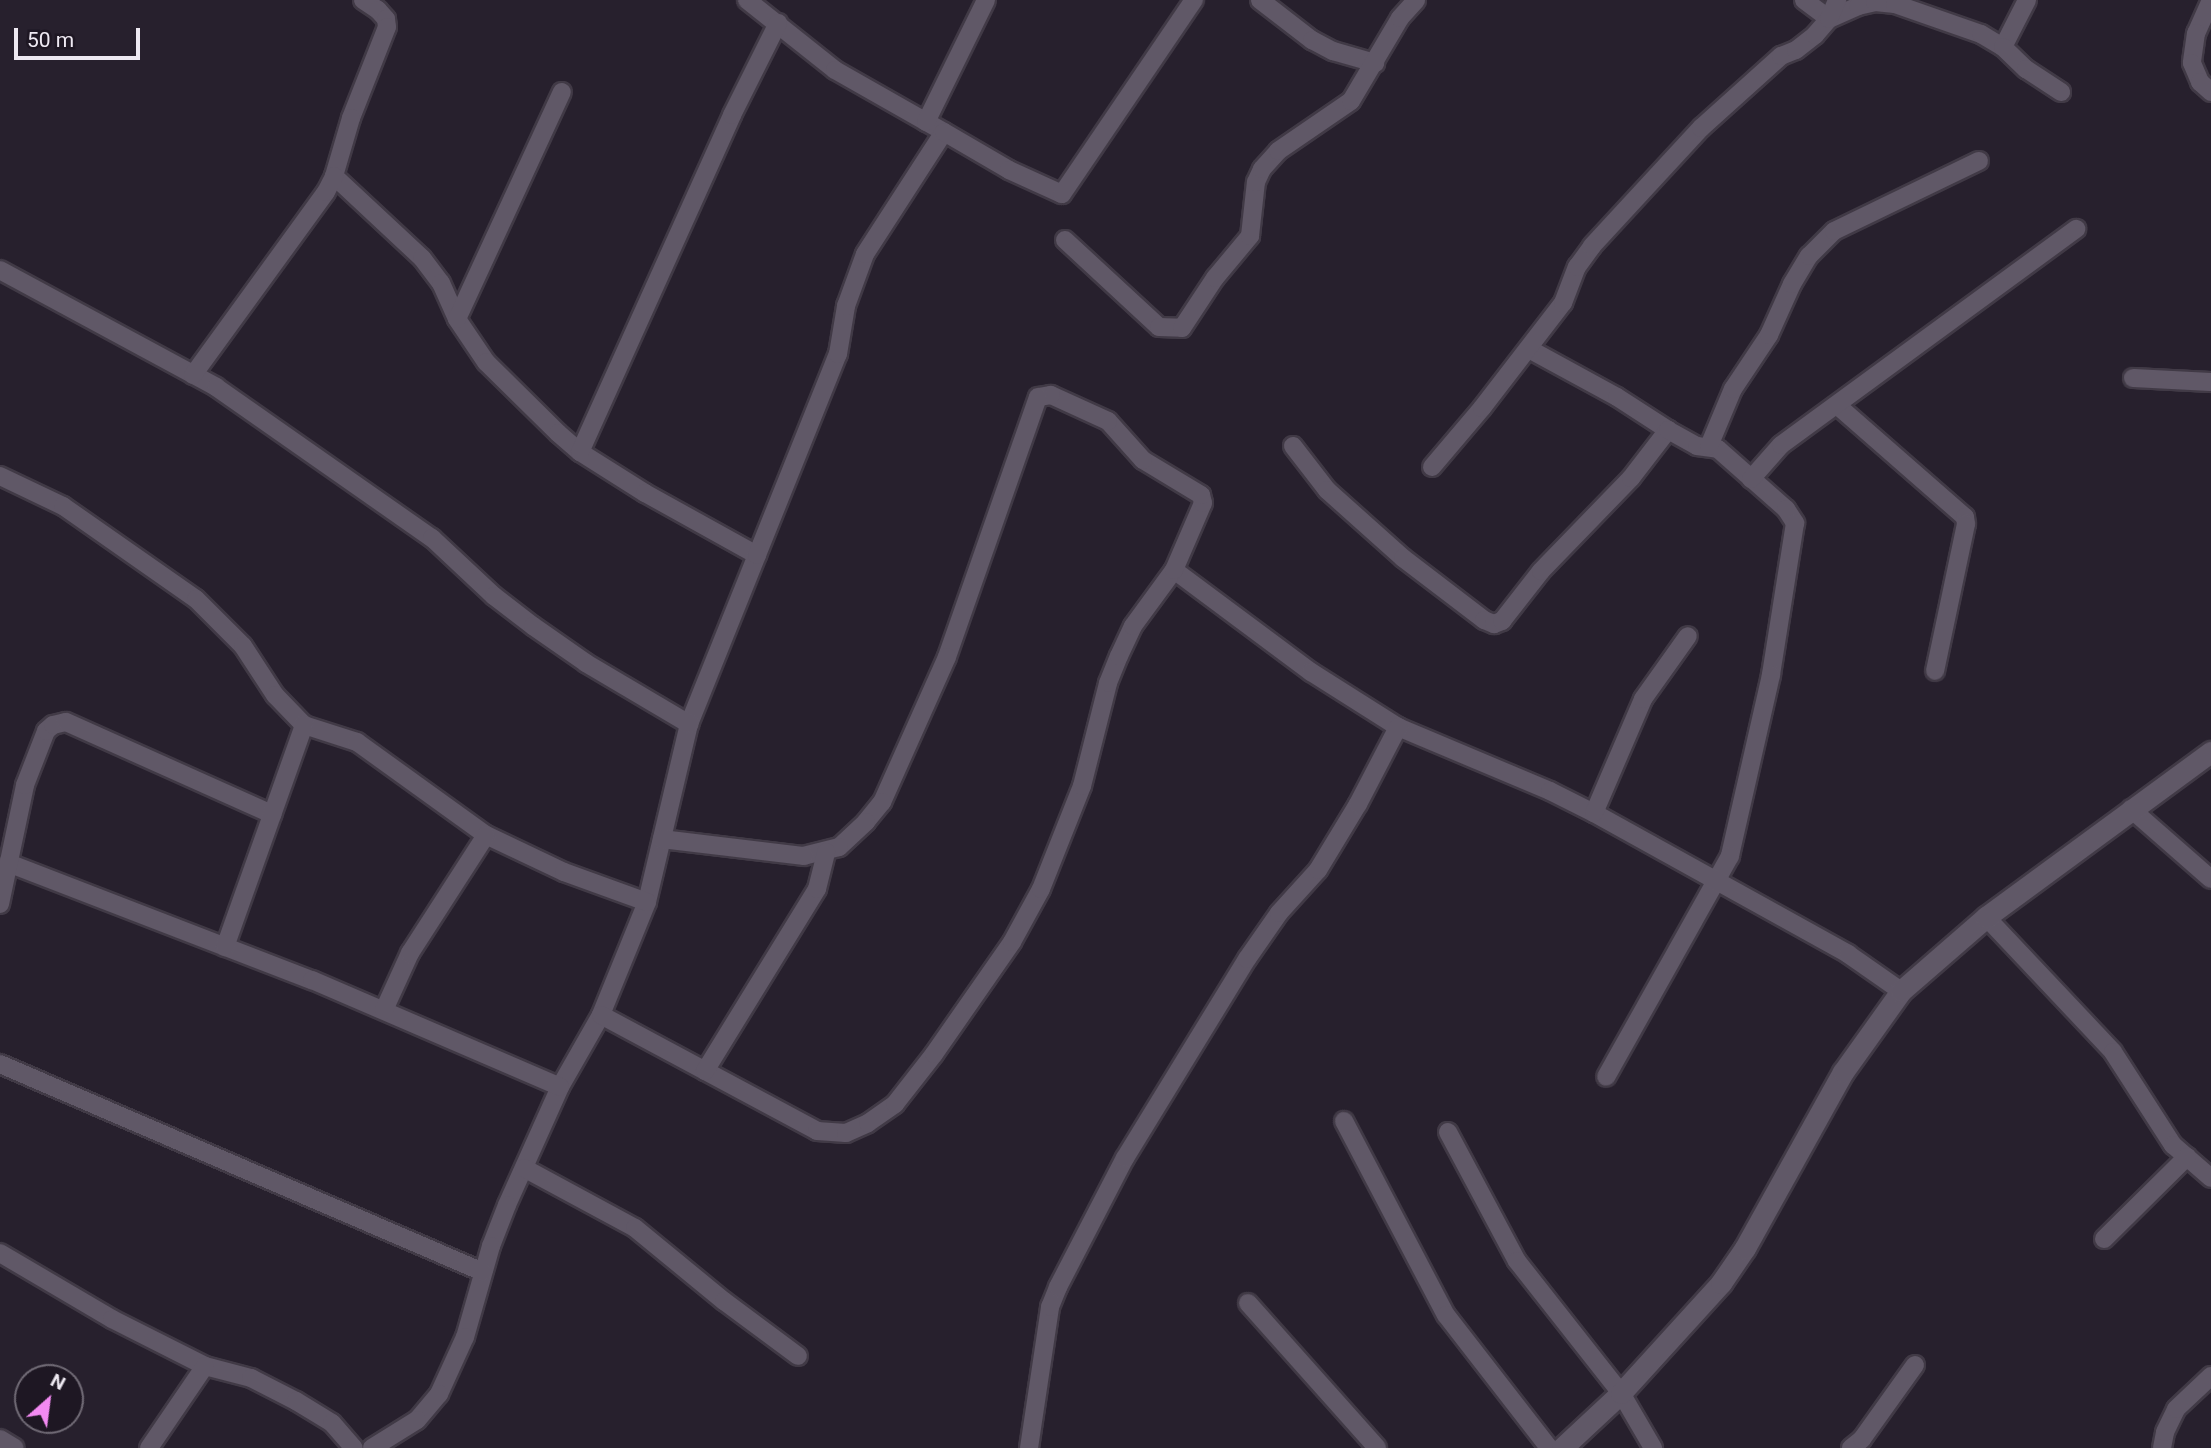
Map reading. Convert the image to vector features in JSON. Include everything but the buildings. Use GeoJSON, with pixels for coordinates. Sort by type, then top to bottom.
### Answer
{"type":"FeatureCollection","features":[{"type":"Feature","properties":{"kind":"street"},"geometry":{"type":"LineString","coordinates":[[193,374],[326,192],[334,176],[351,118],[387,27],[386,19],[379,10],[363,0]]}},
{"type":"Feature","properties":{"kind":"street"},"geometry":{"type":"LineString","coordinates":[[747,0],[835,70],[1009,170],[1062,194],[1194,0]]}},
{"type":"Feature","properties":{"kind":"street"},"geometry":{"type":"LineString","coordinates":[[926,122],[986,0]]}},
{"type":"Feature","properties":{"kind":"street"},"geometry":{"type":"LineString","coordinates":[[1260,0],[1312,40],[1333,51],[1375,63]]}},
{"type":"Feature","properties":{"kind":"street"},"geometry":{"type":"LineString","coordinates":[[1065,240],[1160,327],[1182,328],[1214,278],[1250,236],[1256,183],[1262,169],[1278,151],[1351,101],[1400,18],[1416,0]]}},
{"type":"Feature","properties":{"kind":"street"},"geometry":{"type":"LineString","coordinates":[[1804,0],[1829,19]]}},
{"type":"Feature","properties":{"kind":"street"},"geometry":{"type":"LineString","coordinates":[[1432,467],[1529,349],[1563,303],[1577,267],[1592,246],[1701,128],[1781,56],[1797,50],[1815,35],[1829,19],[1837,0]]}},
{"type":"Feature","properties":{"kind":"street"},"geometry":{"type":"LineString","coordinates":[[2003,47],[2027,0]]}},
{"type":"Feature","properties":{"kind":"street"},"geometry":{"type":"LineString","coordinates":[[2211,0],[2196,33],[2192,63],[2200,82],[2211,92]]}},
{"type":"Feature","properties":{"kind":"street"},"geometry":{"type":"LineString","coordinates":[[1829,19],[1858,6],[1875,2],[1895,4],[1981,34],[2003,47],[2026,69],[2061,92]]}},
{"type":"Feature","properties":{"kind":"street"},"geometry":{"type":"LineString","coordinates":[[580,452],[732,116],[778,23]]}},
{"type":"Feature","properties":{"kind":"street"},"geometry":{"type":"LineString","coordinates":[[457,319],[562,92]]}},
{"type":"Feature","properties":{"kind":"street"},"geometry":{"type":"LineString","coordinates":[[372,1448],[417,1420],[439,1394],[466,1337],[483,1272],[524,1168],[560,1087],[601,1015],[647,902],[689,724],[838,354],[846,306],[865,254],[944,132]]}},
{"type":"Feature","properties":{"kind":"street"},"geometry":{"type":"LineString","coordinates":[[1709,446],[1733,389],[1769,335],[1792,284],[1809,256],[1834,231],[1979,160]]}},
{"type":"Feature","properties":{"kind":"street"},"geometry":{"type":"LineString","coordinates":[[334,176],[422,258],[441,283],[457,319],[505,384],[580,452],[645,493],[757,555]]}},
{"type":"Feature","properties":{"kind":"street"},"geometry":{"type":"LineString","coordinates":[[1751,479],[1781,445],[1838,407],[2076,229]]}},
{"type":"Feature","properties":{"kind":"street"},"geometry":{"type":"LineString","coordinates":[[0,270],[193,374],[323,459],[432,538],[494,596],[533,626],[586,663],[689,724]]}},
{"type":"Feature","properties":{"kind":"street"},"geometry":{"type":"LineString","coordinates":[[1529,349],[1617,397],[1697,446],[1718,449],[1786,509],[1795,523],[1794,544],[1784,581],[1771,675],[1737,834],[1718,881],[1606,1077]]}},
{"type":"Feature","properties":{"kind":"street"},"geometry":{"type":"LineString","coordinates":[[2133,378],[2211,383]]}},
{"type":"Feature","properties":{"kind":"street"},"geometry":{"type":"LineString","coordinates":[[601,1015],[817,1131],[846,1133],[868,1123],[895,1104],[934,1054],[1012,942],[1041,889],[1082,786],[1108,683],[1133,626],[1174,570],[1203,503],[1201,495],[1143,460],[1108,421],[1051,395],[1038,397],[931,696],[882,802],[851,838],[826,852],[804,856],[662,839]]}},
{"type":"Feature","properties":{"kind":"street"},"geometry":{"type":"LineString","coordinates":[[1838,407],[1965,517],[1966,524],[1935,671]]}},
{"type":"Feature","properties":{"kind":"street"},"geometry":{"type":"LineString","coordinates":[[1293,446],[1327,490],[1403,558],[1484,620],[1494,624],[1502,621],[1541,571],[1631,478],[1668,430]]}},
{"type":"Feature","properties":{"kind":"street"},"geometry":{"type":"LineString","coordinates":[[0,476],[63,506],[196,599],[243,646],[275,695],[304,725],[357,742],[486,835],[564,872],[647,902]]}},
{"type":"Feature","properties":{"kind":"street"},"geometry":{"type":"LineString","coordinates":[[1174,570],[1311,672],[1398,727],[1550,791],[1594,813],[1849,954],[1901,991]]}},
{"type":"Feature","properties":{"kind":"street"},"geometry":{"type":"LineString","coordinates":[[1594,813],[1643,699],[1688,636]]}},
{"type":"Feature","properties":{"kind":"street"},"geometry":{"type":"LineString","coordinates":[[0,904],[25,786],[46,731],[66,722],[272,814]]}},
{"type":"Feature","properties":{"kind":"street"},"geometry":{"type":"LineString","coordinates":[[225,947],[304,725]]}},
{"type":"Feature","properties":{"kind":"street"},"geometry":{"type":"LineString","coordinates":[[1029,1448],[1050,1307],[1058,1287],[1125,1158],[1247,959],[1279,913],[1318,870],[1358,804],[1398,727]]}},
{"type":"Feature","properties":{"kind":"street"},"geometry":{"type":"LineString","coordinates":[[1562,1448],[1621,1393],[1727,1275],[1843,1072],[1901,991],[1986,917],[2211,752]]}},
{"type":"Feature","properties":{"kind":"street"},"geometry":{"type":"LineString","coordinates":[[2132,809],[2211,879]]}},
{"type":"Feature","properties":{"kind":"street"},"geometry":{"type":"LineString","coordinates":[[384,1010],[410,953],[486,835]]}},
{"type":"Feature","properties":{"kind":"street"},"geometry":{"type":"LineString","coordinates":[[705,1071],[817,889],[826,852]]}},
{"type":"Feature","properties":{"kind":"street"},"geometry":{"type":"LineString","coordinates":[[8,863],[384,1010],[560,1087]]}},
{"type":"Feature","properties":{"kind":"street"},"geometry":{"type":"LineString","coordinates":[[1986,917],[2113,1052],[2160,1127],[2187,1157],[2211,1178]]}},
{"type":"Feature","properties":{"kind":"street"},"geometry":{"type":"LineString","coordinates":[[0,1064],[483,1272]]}},
{"type":"Feature","properties":{"kind":"street"},"geometry":{"type":"LineString","coordinates":[[1344,1121],[1446,1315],[1549,1448]]}},
{"type":"Feature","properties":{"kind":"street"},"geometry":{"type":"LineString","coordinates":[[1448,1132],[1517,1261],[1621,1393],[1653,1448]]}},
{"type":"Feature","properties":{"kind":"street"},"geometry":{"type":"LineString","coordinates":[[2104,1239],[2187,1157]]}},
{"type":"Feature","properties":{"kind":"street"},"geometry":{"type":"LineString","coordinates":[[524,1168],[635,1228],[724,1301],[798,1356]]}},
{"type":"Feature","properties":{"kind":"street"},"geometry":{"type":"LineString","coordinates":[[0,1253],[112,1319],[205,1366],[251,1378],[296,1401],[331,1423],[354,1448]]}},
{"type":"Feature","properties":{"kind":"street"},"geometry":{"type":"LineString","coordinates":[[1248,1303],[1377,1448]]}},
{"type":"Feature","properties":{"kind":"street"},"geometry":{"type":"LineString","coordinates":[[1851,1448],[1862,1439],[1915,1365]]}},
{"type":"Feature","properties":{"kind":"street"},"geometry":{"type":"LineString","coordinates":[[149,1448],[205,1366]]}},
{"type":"Feature","properties":{"kind":"street"},"geometry":{"type":"LineString","coordinates":[[2162,1448],[2169,1420],[2176,1409],[2211,1376]]}},
{"type":"Feature","properties":{"kind":"street"},"geometry":{"type":"LineString","coordinates":[[0,1439],[15,1448]]}}]}
